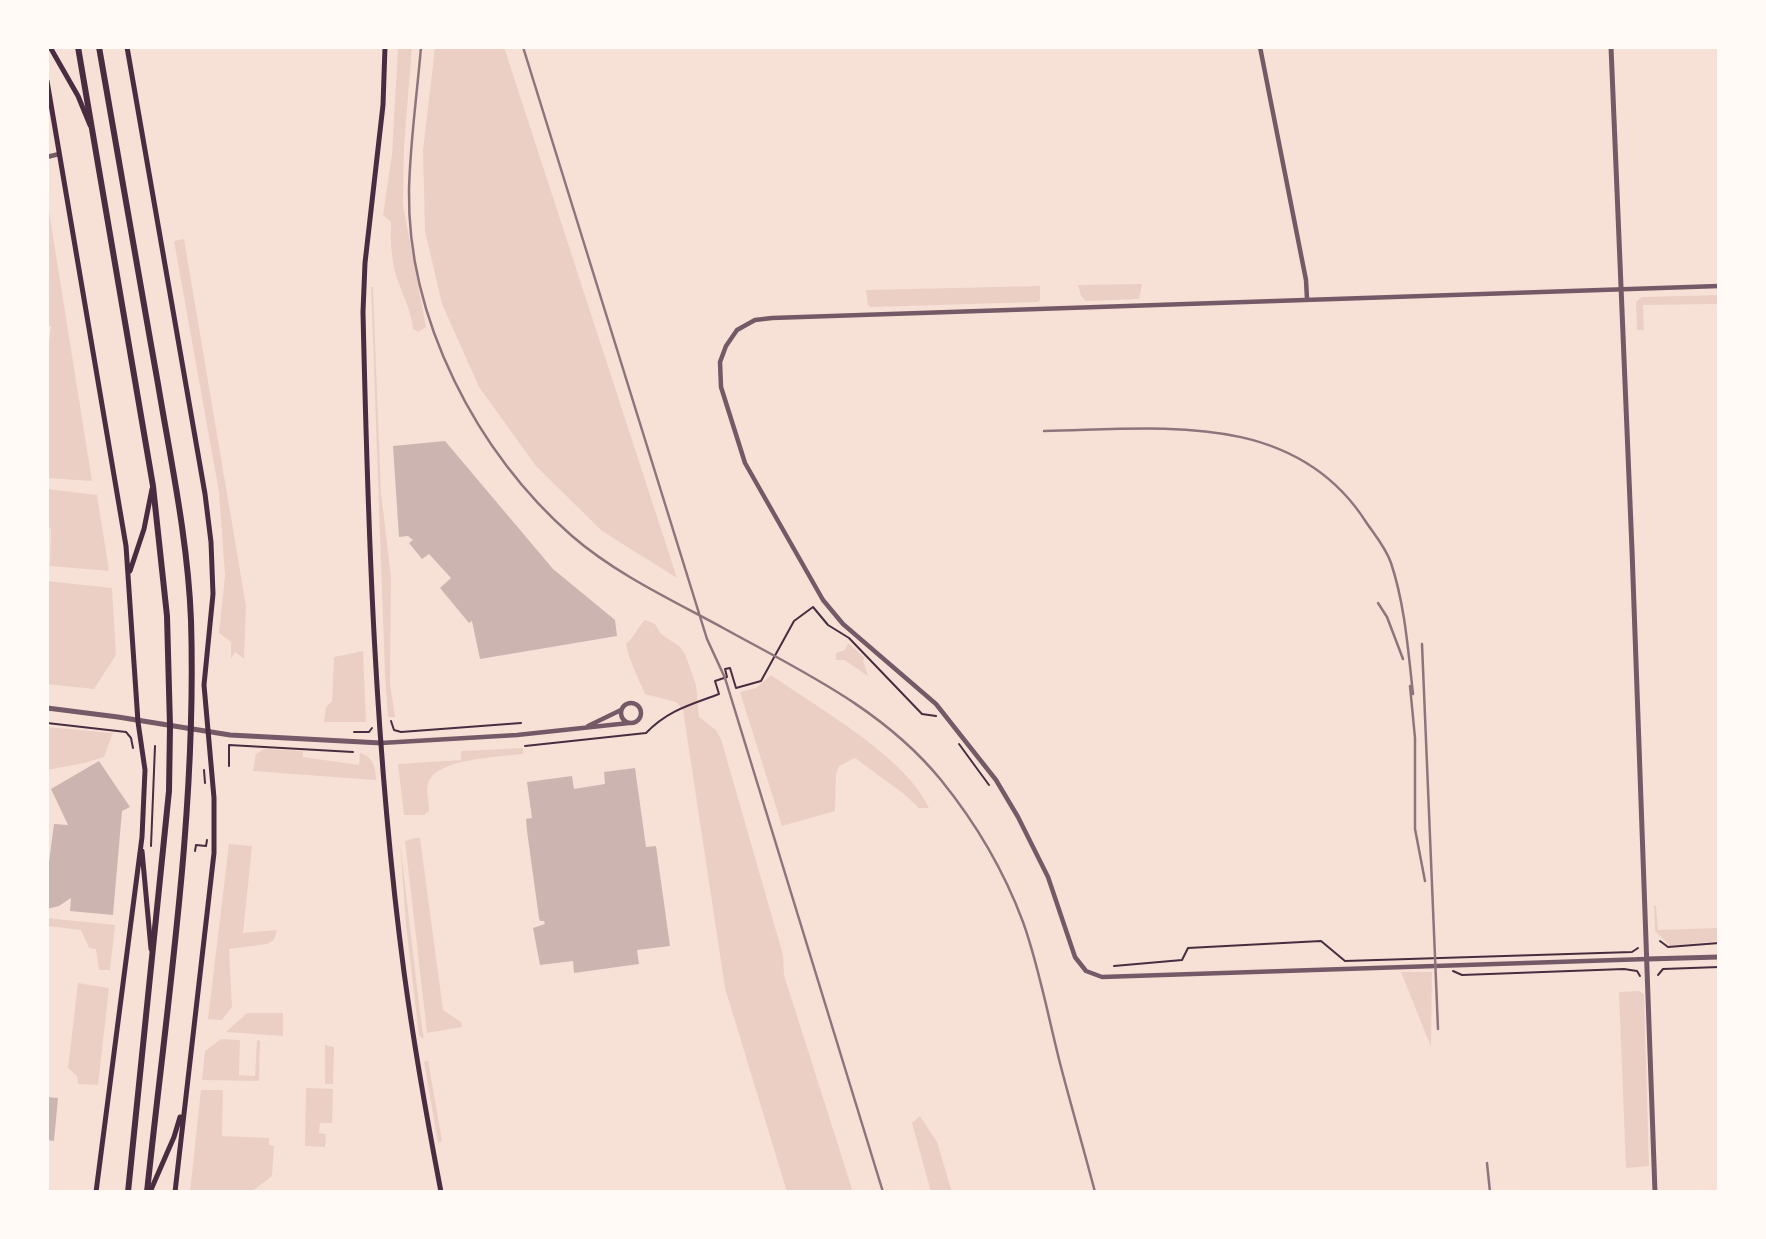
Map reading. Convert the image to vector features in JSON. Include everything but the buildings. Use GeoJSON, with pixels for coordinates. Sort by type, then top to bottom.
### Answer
{"type":"FeatureCollection","features":[{"type":"Feature","properties":{"kind":"main road"},"geometry":{"type":"LineString","coordinates":[[50,47],[78,96],[92,131]]}},
{"type":"Feature","properties":{"kind":"main road"},"geometry":{"type":"LineString","coordinates":[[78,47],[153,486],[167,616],[169,791],[128,1192]]}},
{"type":"Feature","properties":{"kind":"main road"},"geometry":{"type":"LineString","coordinates":[[99,47],[180,513],[191,617],[192,730],[180,889],[148,1192]]}},
{"type":"Feature","properties":{"kind":"main road"},"geometry":{"type":"LineString","coordinates":[[127,47],[211,542],[213,594],[204,685],[214,798],[214,853],[175,1192]]}},
{"type":"Feature","properties":{"kind":"main road"},"geometry":{"type":"LineString","coordinates":[[385,47],[383,105],[368,227],[363,312],[381,743],[404,971],[440,1192]]}},
{"type":"Feature","properties":{"kind":"main road"},"geometry":{"type":"LineString","coordinates":[[47,81],[77,247],[129,575],[138,722],[145,779],[142,837],[96,1192]]}},
{"type":"Feature","properties":{"kind":"main road"},"geometry":{"type":"LineString","coordinates":[[129,575],[145,529],[153,486]]}},
{"type":"Feature","properties":{"kind":"main road"},"geometry":{"type":"LineString","coordinates":[[142,837],[144,889],[152,959]]}},
{"type":"Feature","properties":{"kind":"main road"},"geometry":{"type":"LineString","coordinates":[[148,1192],[174,1137],[187,1084]]}},
{"type":"Feature","properties":{"kind":"street"},"geometry":{"type":"LineString","coordinates":[[1260,47],[1306,280],[1307,299]]}},
{"type":"Feature","properties":{"kind":"street"},"geometry":{"type":"LineString","coordinates":[[1611,47],[1655,1192]]}},
{"type":"Feature","properties":{"kind":"street"},"geometry":{"type":"LineString","coordinates":[[47,157],[59,155]]}},
{"type":"Feature","properties":{"kind":"street"},"geometry":{"type":"LineString","coordinates":[[1719,286],[755,320],[737,330],[726,346],[720,362],[721,387],[745,463],[823,600],[843,624],[936,704],[996,780],[1048,877],[1075,957],[1086,971],[1102,977],[1719,957]]}},
{"type":"Feature","properties":{"kind":"street"},"geometry":{"type":"LineString","coordinates":[[47,708],[230,736],[381,743],[582,729],[629,723],[639,721],[642,715],[640,708],[629,703],[622,710],[582,729]]}},
{"type":"Feature","properties":{"kind":"street"},"geometry":{"type":"LineString","coordinates":[[622,710],[622,717],[629,723]]}},
{"type":"Feature","properties":{"kind":"path"},"geometry":{"type":"LineString","coordinates":[[525,746],[646,733],[658,720],[677,709],[719,694],[715,681],[727,677],[725,669],[730,668],[736,688],[763,679],[794,621],[813,607],[828,625],[849,638],[922,713],[939,716]]}},
{"type":"Feature","properties":{"kind":"path"},"geometry":{"type":"LineString","coordinates":[[391,721],[394,730],[401,732],[521,723]]}},
{"type":"Feature","properties":{"kind":"path"},"geometry":{"type":"LineString","coordinates":[[355,732],[369,732],[373,722]]}},
{"type":"Feature","properties":{"kind":"path"},"geometry":{"type":"LineString","coordinates":[[47,723],[130,735],[133,748]]}},
{"type":"Feature","properties":{"kind":"path"},"geometry":{"type":"LineString","coordinates":[[953,736],[989,785]]}},
{"type":"Feature","properties":{"kind":"path"},"geometry":{"type":"LineString","coordinates":[[229,766],[229,745],[353,751]]}},
{"type":"Feature","properties":{"kind":"path"},"geometry":{"type":"LineString","coordinates":[[151,846],[155,746]]}},
{"type":"Feature","properties":{"kind":"path"},"geometry":{"type":"LineString","coordinates":[[195,851],[196,845],[206,846]]}},
{"type":"Feature","properties":{"kind":"path"},"geometry":{"type":"LineString","coordinates":[[1114,966],[1182,960],[1188,948],[1296,942],[1321,941],[1345,961],[1632,952],[1639,947],[1640,942]]}},
{"type":"Feature","properties":{"kind":"path"},"geometry":{"type":"LineString","coordinates":[[1660,941],[1668,947],[1719,943]]}},
{"type":"Feature","properties":{"kind":"path"},"geometry":{"type":"LineString","coordinates":[[1658,975],[1663,969],[1719,967]]}},
{"type":"Feature","properties":{"kind":"path"},"geometry":{"type":"LineString","coordinates":[[1449,970],[1462,975],[1624,969],[1637,971],[1640,976]]}},
{"type":"Feature","properties":{"kind":"shaded area"},"geometry":{"type":"Polygon","coordinates":[[[398,47],[412,47],[404,147],[403,205],[426,327],[418,332],[413,329],[394,268],[391,222],[383,215],[392,154],[398,47]]]}},
{"type":"Feature","properties":{"kind":"shaded area"},"geometry":{"type":"Polygon","coordinates":[[[435,47],[504,47],[677,578],[602,531],[536,466],[479,387],[442,304],[425,231],[423,151],[435,47]]]}},
{"type":"Feature","properties":{"kind":"shaded area"},"geometry":{"type":"Polygon","coordinates":[[[47,203],[92,481],[47,478],[47,360],[51,326],[47,326],[47,203]]]}},
{"type":"Feature","properties":{"kind":"shaded area"},"geometry":{"type":"Polygon","coordinates":[[[184,239],[246,606],[244,659],[235,652],[231,659],[231,642],[219,633],[225,575],[219,492],[174,241],[184,239]]]}},
{"type":"Feature","properties":{"kind":"shaded area"},"geometry":{"type":"Polygon","coordinates":[[[1142,284],[1139,299],[1086,301],[1081,296],[1078,285],[1142,284]]]}},
{"type":"Feature","properties":{"kind":"shaded area"},"geometry":{"type":"Polygon","coordinates":[[[1040,286],[1038,302],[871,307],[868,305],[866,290],[1040,286]]]}},
{"type":"Feature","properties":{"kind":"shaded area"},"geometry":{"type":"Polygon","coordinates":[[[371,287],[381,493],[391,577],[390,684],[395,717],[388,717],[385,674],[371,287]]]}},
{"type":"Feature","properties":{"kind":"shaded area"},"geometry":{"type":"Polygon","coordinates":[[[1719,295],[1719,304],[1643,305],[1644,330],[1637,330],[1636,302],[1642,297],[1719,295]]]}},
{"type":"Feature","properties":{"kind":"shaded area"},"geometry":{"type":"Polygon","coordinates":[[[47,489],[97,495],[109,571],[50,566],[51,528],[47,527],[47,489]]]}},
{"type":"Feature","properties":{"kind":"shaded area"},"geometry":{"type":"Polygon","coordinates":[[[47,581],[112,588],[116,655],[94,689],[47,684],[47,581]]]}},
{"type":"Feature","properties":{"kind":"shaded area"},"geometry":{"type":"Polygon","coordinates":[[[645,620],[655,624],[661,634],[679,646],[685,654],[696,685],[699,717],[716,730],[721,739],[783,955],[784,975],[853,1192],[787,1192],[725,988],[683,710],[676,702],[645,694],[627,650],[626,644],[645,620]]]}},
{"type":"Feature","properties":{"kind":"shaded area"},"geometry":{"type":"Polygon","coordinates":[[[848,643],[865,658],[863,660],[868,676],[844,660],[836,660],[836,653],[845,650],[848,643]]]}},
{"type":"Feature","properties":{"kind":"shaded area"},"geometry":{"type":"Polygon","coordinates":[[[363,651],[366,722],[324,722],[326,707],[332,701],[334,657],[363,651]]]}},
{"type":"Feature","properties":{"kind":"shaded area"},"geometry":{"type":"Polygon","coordinates":[[[771,675],[881,752],[918,789],[929,808],[919,808],[855,758],[839,766],[836,774],[835,811],[782,826],[740,692],[756,688],[771,675]]]}},
{"type":"Feature","properties":{"kind":"shaded area"},"geometry":{"type":"Polygon","coordinates":[[[47,727],[113,733],[104,757],[47,770],[47,727]]]}},
{"type":"Feature","properties":{"kind":"shaded area"},"geometry":{"type":"Polygon","coordinates":[[[523,748],[523,754],[470,760],[442,769],[433,775],[428,784],[429,811],[424,815],[404,815],[398,764],[461,760],[461,751],[523,748]]]}},
{"type":"Feature","properties":{"kind":"shaded area"},"geometry":{"type":"Polygon","coordinates":[[[264,749],[303,751],[303,757],[359,765],[360,753],[373,763],[376,780],[253,771],[256,754],[264,749]]]}},
{"type":"Feature","properties":{"kind":"shaded area"},"geometry":{"type":"Polygon","coordinates":[[[420,838],[443,1010],[461,1022],[462,1027],[427,1033],[405,841],[420,838]]]}},
{"type":"Feature","properties":{"kind":"shaded area"},"geometry":{"type":"Polygon","coordinates":[[[400,842],[424,1039],[419,1036],[406,925],[400,842]]]}},
{"type":"Feature","properties":{"kind":"shaded area"},"geometry":{"type":"Polygon","coordinates":[[[229,844],[252,846],[243,933],[277,930],[274,940],[267,944],[229,949],[232,1007],[222,1020],[208,1019],[229,844]]]}},
{"type":"Feature","properties":{"kind":"shaded area"},"geometry":{"type":"Polygon","coordinates":[[[1654,906],[1658,930],[1719,928],[1719,941],[1670,946],[1655,931],[1654,906]]]}},
{"type":"Feature","properties":{"kind":"shaded area"},"geometry":{"type":"Polygon","coordinates":[[[47,918],[115,925],[110,970],[99,970],[96,949],[89,948],[81,930],[47,926],[47,918]]]}},
{"type":"Feature","properties":{"kind":"shaded area"},"geometry":{"type":"Polygon","coordinates":[[[1401,972],[1432,972],[1431,1047],[1401,972]]]}},
{"type":"Feature","properties":{"kind":"shaded area"},"geometry":{"type":"Polygon","coordinates":[[[78,983],[109,988],[98,1085],[78,1084],[77,1076],[68,1068],[78,983]]]}},
{"type":"Feature","properties":{"kind":"shaded area"},"geometry":{"type":"Polygon","coordinates":[[[1639,991],[1644,994],[1649,1166],[1626,1168],[1619,992],[1639,991]]]}},
{"type":"Feature","properties":{"kind":"shaded area"},"geometry":{"type":"Polygon","coordinates":[[[247,1013],[283,1013],[283,1036],[226,1032],[247,1013]]]}},
{"type":"Feature","properties":{"kind":"shaded area"},"geometry":{"type":"Polygon","coordinates":[[[221,1039],[240,1040],[239,1075],[255,1076],[257,1040],[260,1041],[259,1081],[202,1080],[205,1051],[221,1039]]]}},
{"type":"Feature","properties":{"kind":"shaded area"},"geometry":{"type":"Polygon","coordinates":[[[325,1045],[334,1047],[333,1084],[325,1084],[325,1045]]]}},
{"type":"Feature","properties":{"kind":"shaded area"},"geometry":{"type":"Polygon","coordinates":[[[428,1060],[442,1141],[438,1143],[424,1062],[428,1060]]]}},
{"type":"Feature","properties":{"kind":"shaded area"},"geometry":{"type":"Polygon","coordinates":[[[306,1088],[333,1089],[332,1123],[320,1123],[319,1133],[326,1134],[325,1147],[305,1146],[306,1088]]]}},
{"type":"Feature","properties":{"kind":"shaded area"},"geometry":{"type":"Polygon","coordinates":[[[201,1090],[223,1090],[222,1136],[269,1138],[269,1145],[274,1146],[272,1176],[251,1192],[190,1192],[201,1090]]]}},
{"type":"Feature","properties":{"kind":"shaded area"},"geometry":{"type":"Polygon","coordinates":[[[920,1116],[937,1142],[952,1192],[931,1192],[912,1123],[920,1116]]]}},
{"type":"Feature","properties":{"kind":"railway"},"geometry":{"type":"LineString","coordinates":[[421,47],[409,190],[412,238],[420,287],[435,334],[454,380],[478,424],[506,465],[538,503],[589,550],[646,587],[784,661],[868,712],[894,732],[941,780],[988,848],[1023,922],[1095,1192]]}},
{"type":"Feature","properties":{"kind":"railway"},"geometry":{"type":"LineString","coordinates":[[523,47],[707,639],[725,678],[883,1192]]}},
{"type":"Feature","properties":{"kind":"railway"},"geometry":{"type":"LineString","coordinates":[[1044,431],[1133,428],[1221,433],[1263,443],[1301,460],[1336,486],[1366,522],[1389,557],[1403,611],[1413,694]]}},
{"type":"Feature","properties":{"kind":"railway"},"geometry":{"type":"LineString","coordinates":[[1378,603],[1387,617],[1403,659]]}},
{"type":"Feature","properties":{"kind":"railway"},"geometry":{"type":"LineString","coordinates":[[1422,644],[1438,1029]]}},
{"type":"Feature","properties":{"kind":"railway"},"geometry":{"type":"LineString","coordinates":[[1410,686],[1415,738],[1415,829],[1425,881]]}},
{"type":"Feature","properties":{"kind":"railway"},"geometry":{"type":"LineString","coordinates":[[1487,1163],[1490,1192]]}}]}
